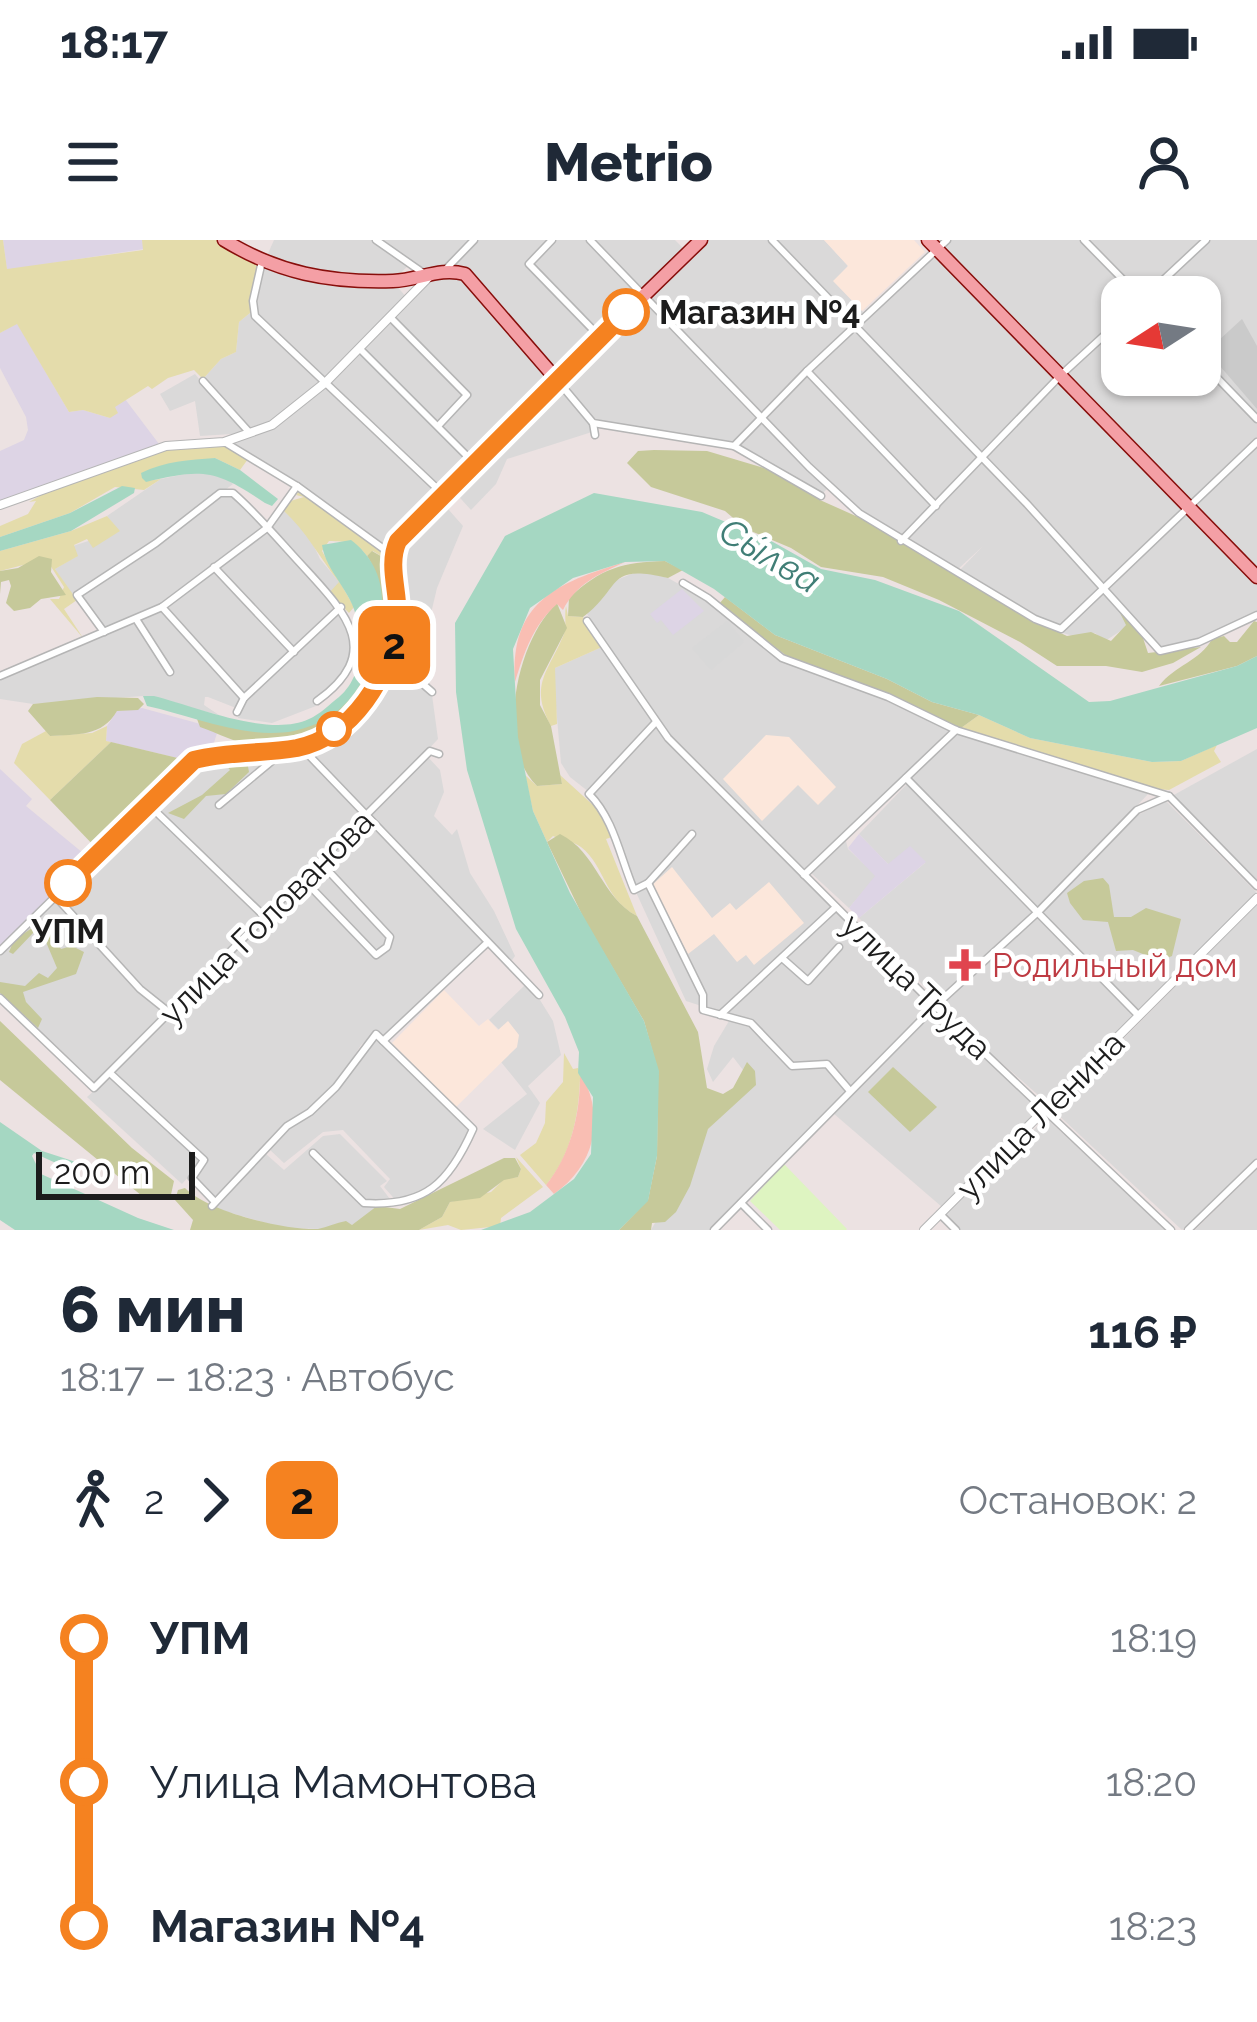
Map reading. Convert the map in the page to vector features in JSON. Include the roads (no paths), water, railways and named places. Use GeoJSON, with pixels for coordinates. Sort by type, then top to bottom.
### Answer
{"type":"FeatureCollection","features":[{"type":"Feature","properties":{"kind":"main road"},"geometry":{"type":"LineString","coordinates":[[224,240],[276,268],[326,280],[394,281],[429,277],[446,269],[465,274],[557,380],[700,240]]}},
{"type":"Feature","properties":{"kind":"main road"},"geometry":{"type":"LineString","coordinates":[[937,243],[1257,577]]}},
{"type":"Feature","properties":{"kind":"street"},"geometry":{"type":"LineString","coordinates":[[0,505],[166,446],[224,442],[283,418],[326,382],[429,277],[376,240]]}},
{"type":"Feature","properties":{"kind":"street"},"geometry":{"type":"LineString","coordinates":[[446,269],[474,240]]}},
{"type":"Feature","properties":{"kind":"street"},"geometry":{"type":"LineString","coordinates":[[552,240],[530,264],[600,337]]}},
{"type":"Feature","properties":{"kind":"street"},"geometry":{"type":"LineString","coordinates":[[590,240],[859,513],[1034,619],[1061,629],[1257,442]]}},
{"type":"Feature","properties":{"kind":"street"},"geometry":{"type":"LineString","coordinates":[[676,240],[689,252]]}},
{"type":"Feature","properties":{"kind":"street"},"geometry":{"type":"LineString","coordinates":[[772,240],[982,457],[1160,651],[1199,642],[1257,615]]}},
{"type":"Feature","properties":{"kind":"street"},"geometry":{"type":"LineString","coordinates":[[1084,240],[1121,276]]}},
{"type":"Feature","properties":{"kind":"street"},"geometry":{"type":"LineString","coordinates":[[1166,276],[1206,240]]}},
{"type":"Feature","properties":{"kind":"street"},"geometry":{"type":"LineString","coordinates":[[734,446],[937,243]]}},
{"type":"Feature","properties":{"kind":"street"},"geometry":{"type":"LineString","coordinates":[[262,261],[253,301],[255,316],[444,495]]}},
{"type":"Feature","properties":{"kind":"street"},"geometry":{"type":"LineString","coordinates":[[391,318],[467,395],[440,424]]}},
{"type":"Feature","properties":{"kind":"street"},"geometry":{"type":"LineString","coordinates":[[901,541],[1101,338]]}},
{"type":"Feature","properties":{"kind":"street"},"geometry":{"type":"LineString","coordinates":[[359,349],[475,463]]}},
{"type":"Feature","properties":{"kind":"street"},"geometry":{"type":"LineString","coordinates":[[807,371],[935,506]]}},
{"type":"Feature","properties":{"kind":"street"},"geometry":{"type":"LineString","coordinates":[[0,951],[194,760],[222,752],[301,747],[358,711],[392,657],[399,610],[392,555],[398,541],[557,380],[592,423],[596,435]]}},
{"type":"Feature","properties":{"kind":"street"},"geometry":{"type":"LineString","coordinates":[[203,381],[251,434]]}},
{"type":"Feature","properties":{"kind":"street"},"geometry":{"type":"LineString","coordinates":[[1221,382],[1257,419]]}},
{"type":"Feature","properties":{"kind":"street"},"geometry":{"type":"LineString","coordinates":[[592,423],[734,446],[821,496]]}},
{"type":"Feature","properties":{"kind":"street"},"geometry":{"type":"LineString","coordinates":[[224,442],[297,486],[392,555]]}},
{"type":"Feature","properties":{"kind":"street"},"geometry":{"type":"LineString","coordinates":[[0,676],[162,607],[267,527],[297,486]]}},
{"type":"Feature","properties":{"kind":"street"},"geometry":{"type":"LineString","coordinates":[[104,632],[76,595],[220,494],[233,493],[341,607],[353,634],[350,671],[317,701]]}},
{"type":"Feature","properties":{"kind":"street"},"geometry":{"type":"LineString","coordinates":[[214,567],[294,652]]}},
{"type":"Feature","properties":{"kind":"street"},"geometry":{"type":"LineString","coordinates":[[683,583],[782,658],[888,697],[956,730],[1169,796],[1257,886]]}},
{"type":"Feature","properties":{"kind":"street"},"geometry":{"type":"LineString","coordinates":[[162,607],[244,698]]}},
{"type":"Feature","properties":{"kind":"street"},"geometry":{"type":"LineString","coordinates":[[237,712],[244,698],[341,607]]}},
{"type":"Feature","properties":{"kind":"street"},"geometry":{"type":"LineString","coordinates":[[136,619],[170,672]]}},
{"type":"Feature","properties":{"kind":"street"},"geometry":{"type":"LineString","coordinates":[[586,620],[656,722],[589,794],[608,813],[612,837],[634,890],[648,883],[692,834]]}},
{"type":"Feature","properties":{"kind":"street"},"geometry":{"type":"LineString","coordinates":[[392,657],[432,692]]}},
{"type":"Feature","properties":{"kind":"street","name":"улица Труда"},"geometry":{"type":"LineString","coordinates":[[656,722],[935,1006],[1171,1230]]}},
{"type":"Feature","properties":{"kind":"street"},"geometry":{"type":"LineString","coordinates":[[804,875],[956,730]]}},
{"type":"Feature","properties":{"kind":"street"},"geometry":{"type":"LineString","coordinates":[[301,747],[539,995]]}},
{"type":"Feature","properties":{"kind":"street"},"geometry":{"type":"LineString","coordinates":[[219,805],[286,748]]}},
{"type":"Feature","properties":{"kind":"street","name":"улица Голованова"},"geometry":{"type":"LineString","coordinates":[[0,998],[94,1088],[430,751],[440,754]]}},
{"type":"Feature","properties":{"kind":"street"},"geometry":{"type":"LineString","coordinates":[[907,778],[1139,1016]]}},
{"type":"Feature","properties":{"kind":"street"},"geometry":{"type":"LineString","coordinates":[[714,1230],[1137,810],[1169,796]]}},
{"type":"Feature","properties":{"kind":"street"},"geometry":{"type":"LineString","coordinates":[[147,803],[266,918]]}},
{"type":"Feature","properties":{"kind":"street"},"geometry":{"type":"LineString","coordinates":[[304,880],[376,955],[383,952],[391,937],[321,862]]}},
{"type":"Feature","properties":{"kind":"street"},"geometry":{"type":"LineString","coordinates":[[648,883],[703,994],[703,1010],[751,1023],[792,1066],[827,1064],[851,1092]]}},
{"type":"Feature","properties":{"kind":"street"},"geometry":{"type":"LineString","coordinates":[[55,896],[140,989],[171,1013]]}},
{"type":"Feature","properties":{"kind":"street","name":"улица Ленина"},"geometry":{"type":"LineString","coordinates":[[924,1230],[1257,898]]}},
{"type":"Feature","properties":{"kind":"street"},"geometry":{"type":"LineString","coordinates":[[720,1015],[836,907]]}},
{"type":"Feature","properties":{"kind":"street"},"geometry":{"type":"LineString","coordinates":[[111,1074],[204,1160],[192,1178],[214,1204],[287,1126],[310,1112],[380,1038],[487,944]]}},
{"type":"Feature","properties":{"kind":"street"},"geometry":{"type":"LineString","coordinates":[[782,958],[808,981],[839,947]]}},
{"type":"Feature","properties":{"kind":"street"},"geometry":{"type":"LineString","coordinates":[[313,1153],[364,1203],[399,1205],[432,1188],[457,1167],[473,1129],[380,1038]]}},
{"type":"Feature","properties":{"kind":"street"},"geometry":{"type":"LineString","coordinates":[[1188,1230],[1257,1163]]}},
{"type":"Feature","properties":{"kind":"street"},"geometry":{"type":"LineString","coordinates":[[741,1203],[768,1230]]}},
{"type":"Feature","properties":{"kind":"street"},"geometry":{"type":"LineString","coordinates":[[940,1214],[956,1230]]}},
{"type":"Feature","properties":{"kind":"water"},"geometry":{"type":"Polygon","coordinates":[[[215,458],[278,499],[272,506],[209,475],[146,482],[142,478],[141,473],[159,466],[215,458]]]}},
{"type":"Feature","properties":{"kind":"water"},"geometry":{"type":"Polygon","coordinates":[[[122,486],[135,488],[134,493],[71,531],[0,551],[0,537],[70,513],[122,486]]]}},
{"type":"Feature","properties":{"kind":"water","name":"Сы́лва"},"geometry":{"type":"Polygon","coordinates":[[[594,493],[702,512],[773,542],[821,569],[875,580],[959,611],[1089,702],[1110,701],[1237,666],[1257,656],[1257,728],[1181,761],[1152,762],[1030,738],[775,635],[714,589],[665,561],[625,562],[573,578],[530,608],[513,649],[518,737],[533,811],[570,893],[644,1021],[659,1071],[657,1156],[648,1201],[619,1230],[481,1230],[530,1212],[574,1179],[591,1154],[593,1097],[578,1073],[579,1052],[565,1017],[516,929],[467,770],[456,692],[455,623],[505,536],[594,493]]]}},
{"type":"Feature","properties":{"kind":"water"},"geometry":{"type":"Polygon","coordinates":[[[351,540],[374,568],[382,604],[369,666],[342,707],[312,726],[276,733],[239,730],[147,706],[143,696],[154,696],[274,725],[309,719],[339,697],[352,681],[358,662],[359,630],[322,545],[351,540]]]}},
{"type":"Feature","properties":{"kind":"water"},"geometry":{"type":"Polygon","coordinates":[[[0,1122],[42,1151],[79,1163],[79,1169],[71,1170],[34,1153],[41,1174],[174,1230],[15,1230],[0,1220],[0,1122]]]}},
{"type":"Feature","properties":{"kind":"place","name":"Магазин №4"},"geometry":{"type":"Point","coordinates":[626,312]}},
{"type":"Feature","properties":{"kind":"place","name":"УПМ"},"geometry":{"type":"Point","coordinates":[68,883]}},
{"type":"Feature","properties":{"kind":"place","name":"Родильный дом"},"geometry":{"type":"Point","coordinates":[965,965]}}]}
